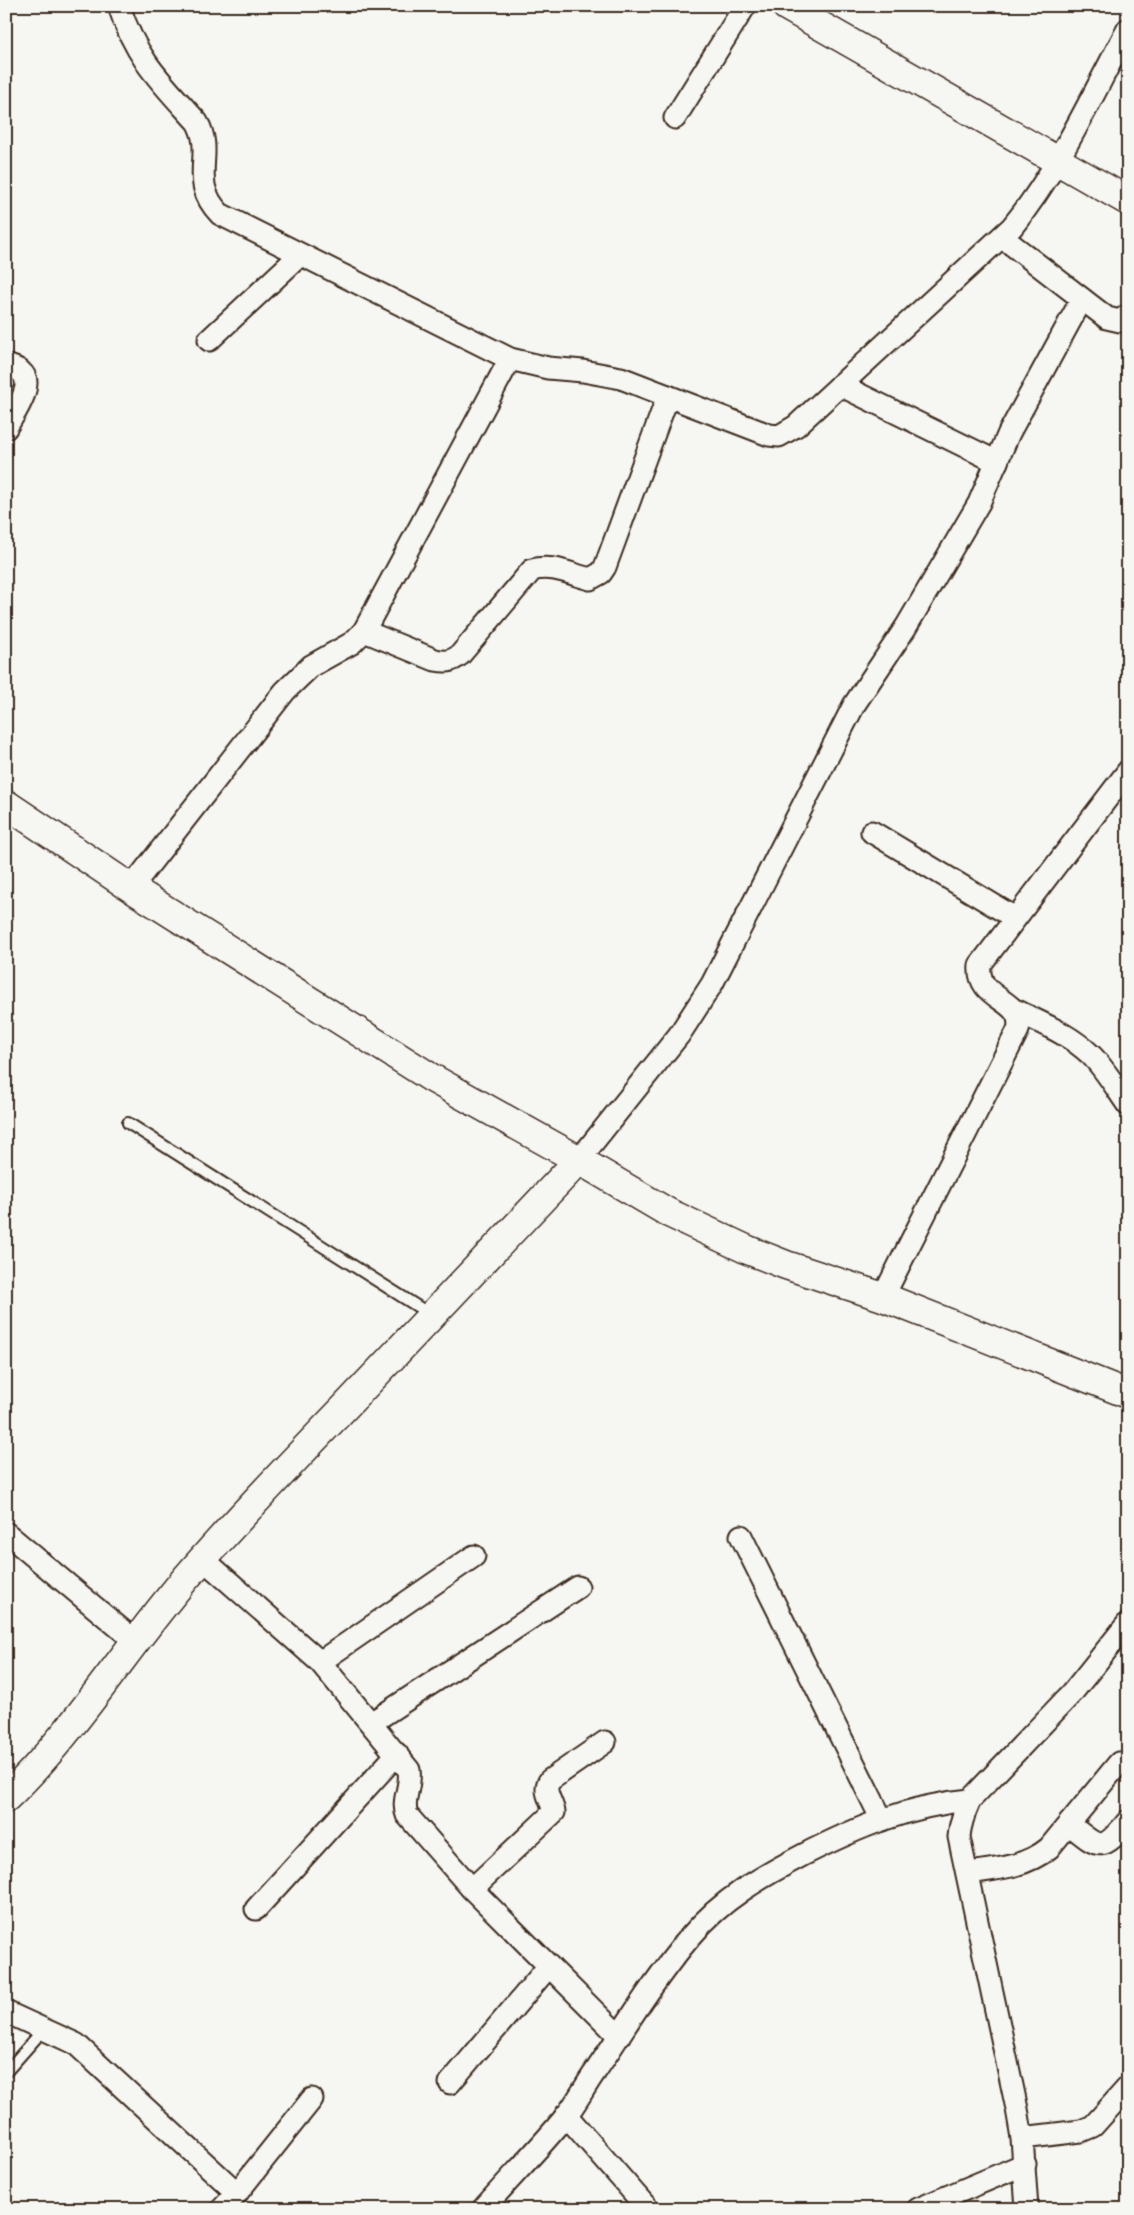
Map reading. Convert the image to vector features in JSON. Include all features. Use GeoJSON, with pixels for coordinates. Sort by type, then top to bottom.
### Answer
{"type":"FeatureCollection","features":[{"type":"Feature","properties":{"kind":"street"},"geometry":{"type":"LineString","coordinates":[[119,6],[125,24],[142,59],[197,122],[204,134],[201,174],[210,204],[220,214],[510,360],[548,368],[583,371],[621,378],[769,435],[779,436],[796,426],[1002,237],[1024,213],[1057,162],[1128,29]]}},
{"type":"Feature","properties":{"kind":"street"},"geometry":{"type":"LineString","coordinates":[[675,118],[745,6]]}},
{"type":"Feature","properties":{"kind":"street"},"geometry":{"type":"LineString","coordinates":[[786,6],[1128,201]]}},
{"type":"Feature","properties":{"kind":"street"},"geometry":{"type":"LineString","coordinates":[[1002,237],[1107,318],[1113,321],[1120,321],[1128,315]]}},
{"type":"Feature","properties":{"kind":"street"},"geometry":{"type":"LineString","coordinates":[[209,340],[300,255]]}},
{"type":"Feature","properties":{"kind":"street"},"geometry":{"type":"LineString","coordinates":[[6,1798],[36,1770],[79,1717],[135,1641],[203,1559],[579,1160],[679,1035],[712,984],[854,705],[906,627],[979,502],[1009,433],[1082,299]]}},
{"type":"Feature","properties":{"kind":"street"},"geometry":{"type":"LineString","coordinates":[[131,888],[285,691],[311,666],[352,643],[364,630],[510,360]]}},
{"type":"Feature","properties":{"kind":"street"},"geometry":{"type":"LineString","coordinates":[[6,365],[22,372],[26,380],[26,389],[6,428]]}},
{"type":"Feature","properties":{"kind":"street"},"geometry":{"type":"LineString","coordinates":[[840,385],[997,462]]}},
{"type":"Feature","properties":{"kind":"street"},"geometry":{"type":"LineString","coordinates":[[364,630],[435,660],[453,661],[460,656],[532,570],[551,568],[590,579],[601,573],[605,567],[668,396]]}},
{"type":"Feature","properties":{"kind":"street"},"geometry":{"type":"LineString","coordinates":[[1128,771],[980,965],[979,974],[981,983],[987,990],[1017,1011],[1062,1033],[1077,1043],[1096,1062],[1128,1105]]}},
{"type":"Feature","properties":{"kind":"street"},"geometry":{"type":"LineString","coordinates":[[6,804],[131,888],[430,1078],[579,1160],[669,1213],[712,1234],[786,1265],[883,1297],[1128,1394]]}},
{"type":"Feature","properties":{"kind":"street"},"geometry":{"type":"LineString","coordinates":[[872,832],[1015,918]]}},
{"type":"Feature","properties":{"kind":"street"},"geometry":{"type":"LineString","coordinates":[[883,1297],[1018,1030],[1021,1020],[1017,1011]]}},
{"type":"Feature","properties":{"kind":"street"},"geometry":{"type":"LineString","coordinates":[[6,1534],[135,1641]]}},
{"type":"Feature","properties":{"kind":"street"},"geometry":{"type":"LineString","coordinates":[[742,1536],[882,1820]]}},
{"type":"Feature","properties":{"kind":"street"},"geometry":{"type":"LineString","coordinates":[[320,1662],[474,1556]]}},
{"type":"Feature","properties":{"kind":"street"},"geometry":{"type":"LineString","coordinates":[[203,1559],[320,1662],[410,1770],[410,1786],[404,1802],[407,1815],[472,1889],[619,2036]]}},
{"type":"Feature","properties":{"kind":"street"},"geometry":{"type":"LineString","coordinates":[[371,1723],[578,1587]]}},
{"type":"Feature","properties":{"kind":"street"},"geometry":{"type":"LineString","coordinates":[[1028,2209],[1022,2138],[968,1873],[959,1838],[962,1816],[970,1800],[1072,1692],[1128,1623]]}},
{"type":"Feature","properties":{"kind":"street"},"geometry":{"type":"LineString","coordinates":[[472,1889],[554,1812],[546,1793],[546,1786],[550,1780],[605,1742]]}},
{"type":"Feature","properties":{"kind":"street"},"geometry":{"type":"LineString","coordinates":[[256,1910],[397,1754]]}},
{"type":"Feature","properties":{"kind":"street"},"geometry":{"type":"LineString","coordinates":[[968,1873],[1026,1863],[1038,1857],[1049,1848],[1119,1763]]}},
{"type":"Feature","properties":{"kind":"street"},"geometry":{"type":"LineString","coordinates":[[483,2209],[566,2115],[662,1973],[713,1912],[764,1876],[839,1836],[882,1820],[932,1805],[970,1800]]}},
{"type":"Feature","properties":{"kind":"street"},"geometry":{"type":"LineString","coordinates":[[1069,1824],[1092,1842],[1100,1845],[1107,1844],[1128,1821]]}},
{"type":"Feature","properties":{"kind":"street"},"geometry":{"type":"LineString","coordinates":[[450,2083],[549,1966]]}},
{"type":"Feature","properties":{"kind":"street"},"geometry":{"type":"LineString","coordinates":[[6,2012],[45,2028],[76,2044],[92,2056],[237,2193]]}},
{"type":"Feature","properties":{"kind":"street"},"geometry":{"type":"LineString","coordinates":[[1022,2138],[1081,2131],[1093,2126],[1128,2087]]}},
{"type":"Feature","properties":{"kind":"street"},"geometry":{"type":"LineString","coordinates":[[222,2209],[312,2099]]}},
{"type":"Feature","properties":{"kind":"street"},"geometry":{"type":"LineString","coordinates":[[566,2115],[648,2209]]}},
{"type":"Feature","properties":{"kind":"street"},"geometry":{"type":"LineString","coordinates":[[918,2209],[1024,2164]]}},
{"type":"Feature","properties":{"kind":"lane"},"geometry":{"type":"LineString","coordinates":[[128,1123],[432,1315]]}},
{"type":"Feature","properties":{"kind":"lane"},"geometry":{"type":"LineString","coordinates":[[6,2072],[45,2028]]}}]}
